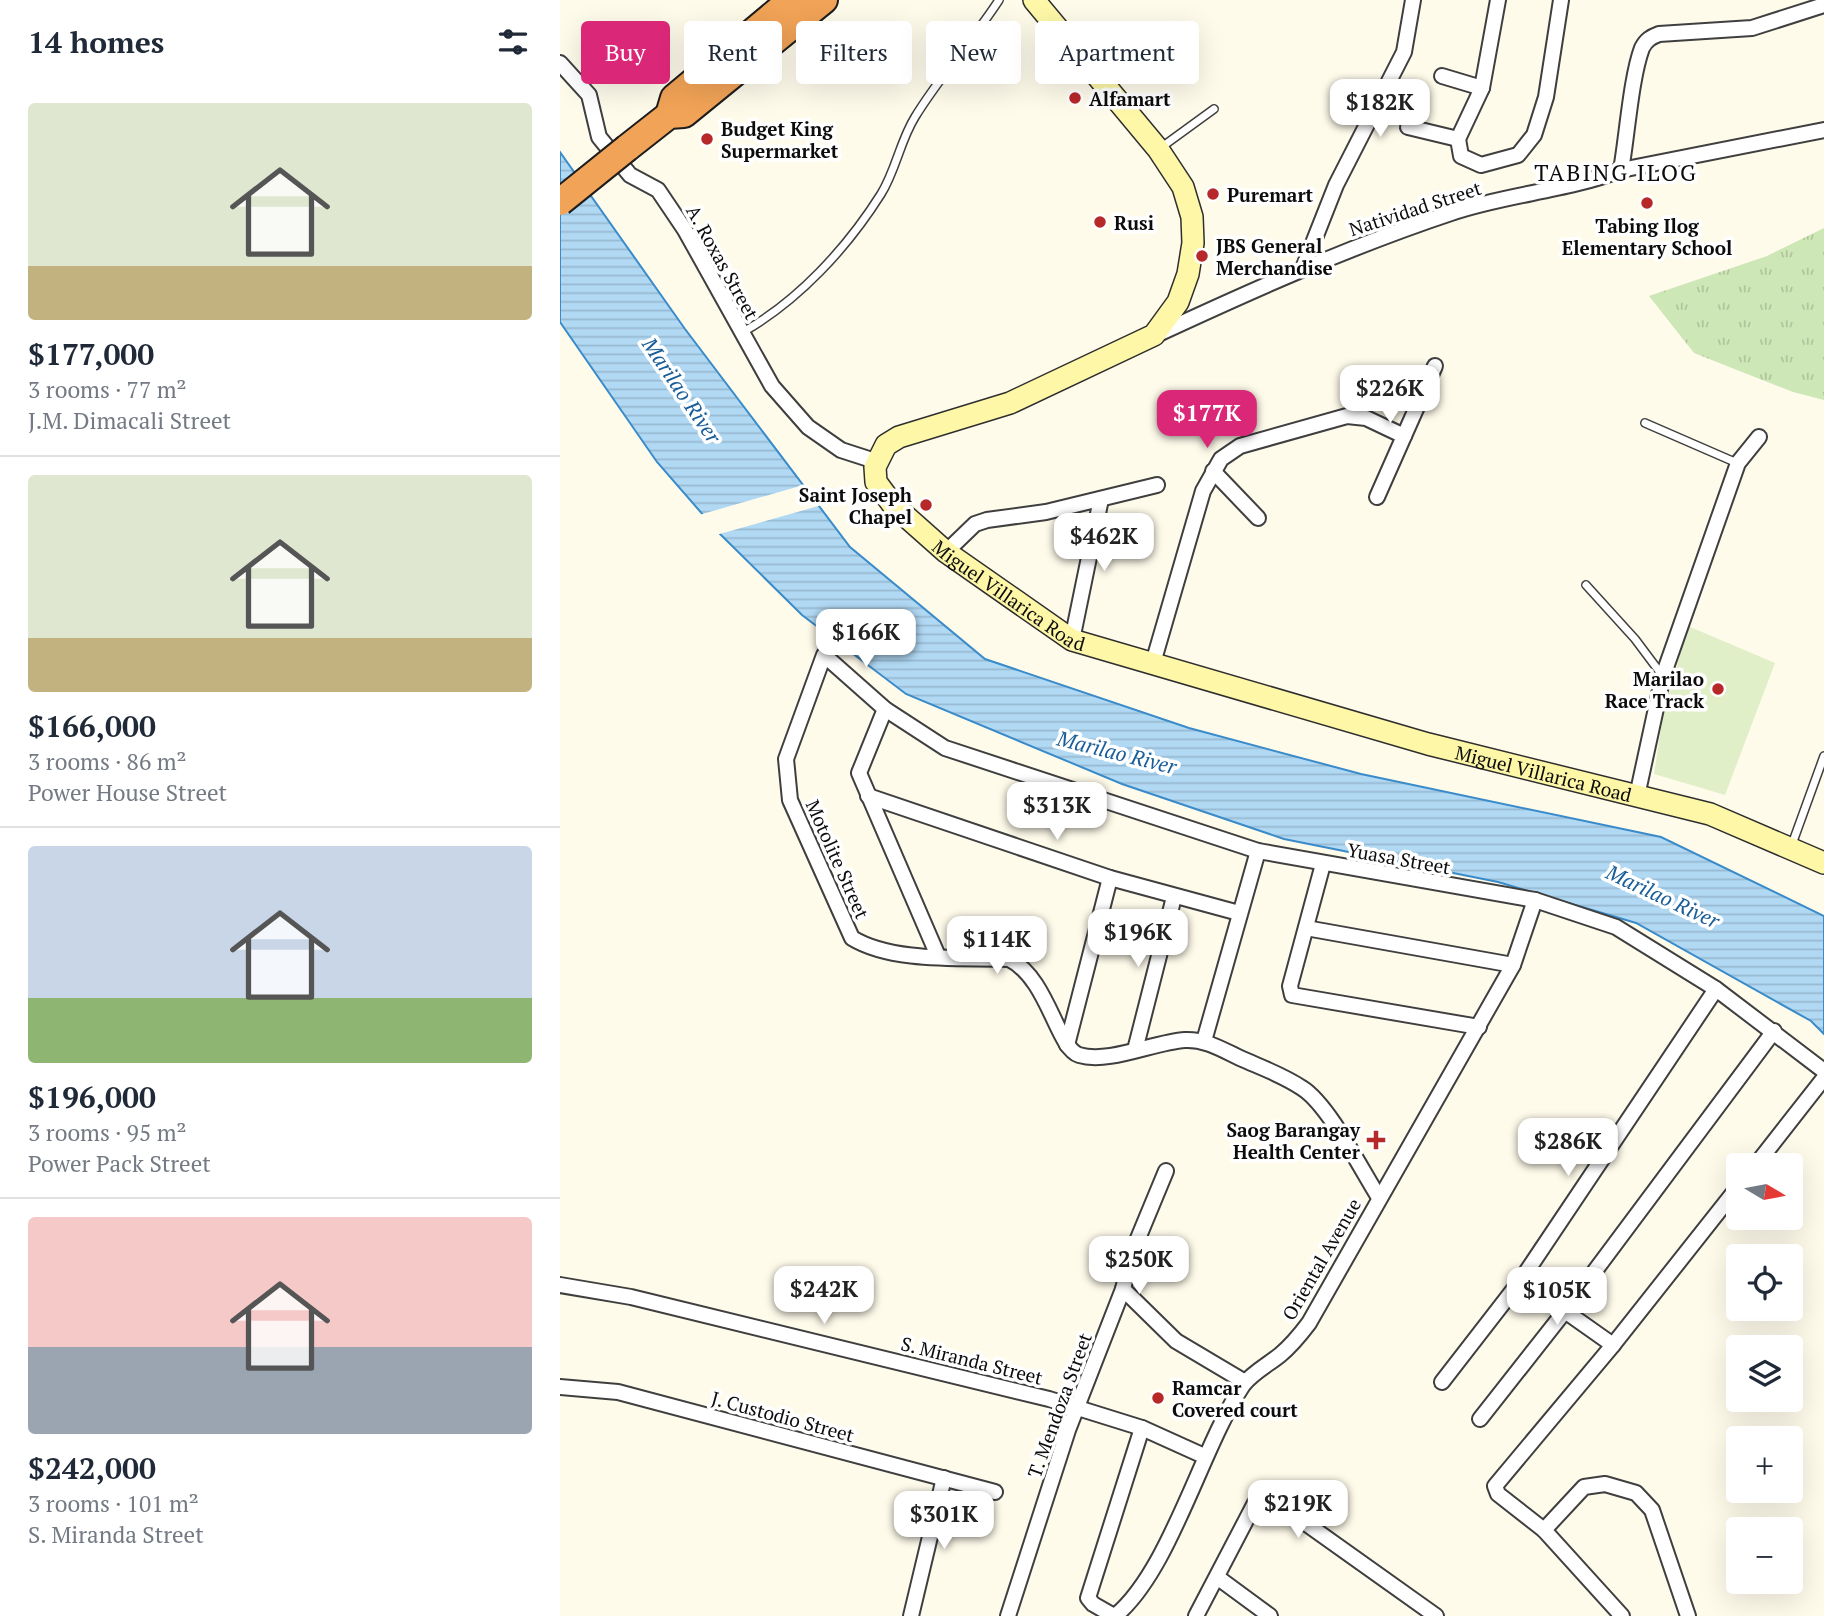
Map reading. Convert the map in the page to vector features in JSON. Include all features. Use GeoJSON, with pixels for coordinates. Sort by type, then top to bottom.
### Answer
{"type":"FeatureCollection","features":[{"type":"Feature","properties":{"kind":"highway"},"geometry":{"type":"LineString","coordinates":[[669,116],[674,98],[791,0]]}},
{"type":"Feature","properties":{"kind":"highway"},"geometry":{"type":"LineString","coordinates":[[560,202],[669,116],[684,114],[824,0]]}},
{"type":"Feature","properties":{"kind":"main road"},"geometry":{"type":"LineString","coordinates":[[876,461],[886,444],[899,437],[1010,403],[1154,335],[1178,302],[1188,274],[1193,243],[1189,202],[1184,187],[1158,149],[1034,0]]}},
{"type":"Feature","properties":{"kind":"main road","name":"Miguel Villarica Road"},"geometry":{"type":"LineString","coordinates":[[876,461],[876,482],[893,505],[946,552],[1072,640],[1428,744],[1710,814],[1824,863]]}},
{"type":"Feature","properties":{"kind":"street"},"geometry":{"type":"LineString","coordinates":[[1304,266],[1336,185],[1404,52],[1413,0]]}},
{"type":"Feature","properties":{"kind":"street"},"geometry":{"type":"LineString","coordinates":[[1498,0],[1482,88],[1458,139],[1461,156],[1481,164],[1518,155],[1534,135],[1546,97],[1561,0]]}},
{"type":"Feature","properties":{"kind":"street"},"geometry":{"type":"LineString","coordinates":[[1621,170],[1642,47],[1648,39],[1658,34],[1752,28],[1824,5]]}},
{"type":"Feature","properties":{"kind":"street","name":"A. Roxas Street"},"geometry":{"type":"LineString","coordinates":[[560,62],[589,95],[599,136],[630,175],[658,190],[685,230],[772,386],[808,427],[841,450],[876,461]]}},
{"type":"Feature","properties":{"kind":"street"},"geometry":{"type":"LineString","coordinates":[[1443,76],[1482,88]]}},
{"type":"Feature","properties":{"kind":"street"},"geometry":{"type":"LineString","coordinates":[[1408,127],[1458,139]]}},
{"type":"Feature","properties":{"kind":"street","name":"Natividad Street"},"geometry":{"type":"LineString","coordinates":[[1154,335],[1304,266],[1453,212],[1594,180],[1621,170],[1824,130]]}},
{"type":"Feature","properties":{"kind":"street"},"geometry":{"type":"LineString","coordinates":[[1377,497],[1435,366]]}},
{"type":"Feature","properties":{"kind":"street"},"geometry":{"type":"LineString","coordinates":[[1153,663],[1203,491],[1221,459],[1240,446],[1348,416],[1366,418],[1404,436]]}},
{"type":"Feature","properties":{"kind":"street"},"geometry":{"type":"LineString","coordinates":[[1637,796],[1663,676],[1738,463],[1759,437]]}},
{"type":"Feature","properties":{"kind":"street"},"geometry":{"type":"LineString","coordinates":[[1213,471],[1258,518]]}},
{"type":"Feature","properties":{"kind":"street"},"geometry":{"type":"LineString","coordinates":[[946,552],[975,524],[986,520],[1046,512],[1157,485]]}},
{"type":"Feature","properties":{"kind":"street"},"geometry":{"type":"LineString","coordinates":[[1072,640],[1101,499]]}},
{"type":"Feature","properties":{"kind":"street","name":"Yuasa Street"},"geometry":{"type":"LineString","coordinates":[[824,654],[885,709],[944,748],[1258,851],[1535,900],[1616,927],[1716,989],[1824,1071]]}},
{"type":"Feature","properties":{"kind":"street","name":"Motolite Street"},"geometry":{"type":"LineString","coordinates":[[824,654],[786,759],[790,800],[852,938],[882,950],[938,957],[1010,959],[1023,965],[1037,982],[1067,1045]]}},
{"type":"Feature","properties":{"kind":"street"},"geometry":{"type":"LineString","coordinates":[[885,709],[859,773],[938,957]]}},
{"type":"Feature","properties":{"kind":"street"},"geometry":{"type":"LineString","coordinates":[[869,796],[1110,878],[1238,913]]}},
{"type":"Feature","properties":{"kind":"street"},"geometry":{"type":"LineString","coordinates":[[1204,1041],[1238,913],[1258,851]]}},
{"type":"Feature","properties":{"kind":"street"},"geometry":{"type":"LineString","coordinates":[[1322,864],[1289,992],[1292,995],[1479,1027]]}},
{"type":"Feature","properties":{"kind":"street"},"geometry":{"type":"LineString","coordinates":[[1110,878],[1067,1045],[1077,1055],[1093,1056],[1185,1040],[1204,1041],[1304,1088],[1320,1106],[1378,1196]]}},
{"type":"Feature","properties":{"kind":"street"},"geometry":{"type":"LineString","coordinates":[[1135,1050],[1174,897]]}},
{"type":"Feature","properties":{"kind":"street","name":"Oriental Avenue"},"geometry":{"type":"LineString","coordinates":[[1115,1616],[1130,1604],[1147,1579],[1204,1457],[1245,1382],[1296,1341],[1513,965],[1535,900]]}},
{"type":"Feature","properties":{"kind":"street"},"geometry":{"type":"LineString","coordinates":[[1306,928],[1513,965]]}},
{"type":"Feature","properties":{"kind":"street"},"geometry":{"type":"LineString","coordinates":[[1442,1382],[1521,1280],[1716,989]]}},
{"type":"Feature","properties":{"kind":"street"},"geometry":{"type":"LineString","coordinates":[[1480,1419],[1774,1031]]}},
{"type":"Feature","properties":{"kind":"street"},"geometry":{"type":"LineString","coordinates":[[1765,1153],[1824,1078]]}},
{"type":"Feature","properties":{"kind":"street","name":"T. Mendoza Street"},"geometry":{"type":"LineString","coordinates":[[1008,1616],[1078,1408],[1123,1289],[1132,1252],[1166,1171]]}},
{"type":"Feature","properties":{"kind":"street"},"geometry":{"type":"LineString","coordinates":[[1622,1616],[1544,1530],[1498,1493],[1495,1486],[1613,1345],[1726,1202]]}},
{"type":"Feature","properties":{"kind":"street"},"geometry":{"type":"LineString","coordinates":[[1521,1280],[1613,1345]]}},
{"type":"Feature","properties":{"kind":"street","name":"S. Miranda Street"},"geometry":{"type":"LineString","coordinates":[[560,1285],[631,1297],[1078,1408],[1142,1428],[1204,1457]]}},
{"type":"Feature","properties":{"kind":"street"},"geometry":{"type":"LineString","coordinates":[[1123,1289],[1176,1340],[1245,1382]]}},
{"type":"Feature","properties":{"kind":"street","name":"J. Custodio Street"},"geometry":{"type":"LineString","coordinates":[[560,1387],[618,1392],[995,1492]]}},
{"type":"Feature","properties":{"kind":"street"},"geometry":{"type":"LineString","coordinates":[[1115,1616],[1093,1604],[1088,1598],[1142,1428]]}},
{"type":"Feature","properties":{"kind":"street"},"geometry":{"type":"LineString","coordinates":[[911,1616],[944,1478]]}},
{"type":"Feature","properties":{"kind":"street"},"geometry":{"type":"LineString","coordinates":[[1544,1530],[1584,1487],[1605,1484],[1636,1493],[1652,1510],[1688,1616]]}},
{"type":"Feature","properties":{"kind":"street"},"geometry":{"type":"LineString","coordinates":[[1196,1616],[1255,1503],[1262,1498],[1267,1498],[1431,1615]]}},
{"type":"Feature","properties":{"kind":"street"},"geometry":{"type":"LineString","coordinates":[[1217,1577],[1270,1616]]}},
{"type":"Feature","properties":{"kind":"lane"},"geometry":{"type":"LineString","coordinates":[[741,333],[765,320],[790,298],[830,260],[862,219],[882,193],[905,134],[919,111],[999,0]]}},
{"type":"Feature","properties":{"kind":"lane"},"geometry":{"type":"LineString","coordinates":[[1158,149],[1214,109]]}},
{"type":"Feature","properties":{"kind":"lane"},"geometry":{"type":"LineString","coordinates":[[1645,423],[1738,463]]}},
{"type":"Feature","properties":{"kind":"lane"},"geometry":{"type":"LineString","coordinates":[[1586,585],[1635,639],[1663,676]]}},
{"type":"Feature","properties":{"kind":"lane"},"geometry":{"type":"LineString","coordinates":[[1790,848],[1824,756]]}},
{"type":"Feature","properties":{"kind":"green space"},"geometry":{"type":"Polygon","coordinates":[[[1824,228],[1824,400],[1793,392],[1694,353],[1649,296],[1767,256],[1824,228]]]}},
{"type":"Feature","properties":{"kind":"green space","name":"Marilao Race Track"},"geometry":{"type":"Polygon","coordinates":[[[1688,626],[1775,663],[1725,795],[1654,774],[1663,715],[1688,626]]]}},
{"type":"Feature","properties":{"kind":"water","name":"Marilao River"},"geometry":{"type":"Polygon","coordinates":[[[560,152],[685,329],[850,547],[985,659],[1189,728],[1361,774],[1661,837],[1824,916],[1824,1034],[1811,1021],[1636,923],[1498,882],[1284,839],[1122,784],[906,694],[802,615],[718,532],[657,462],[560,322],[560,152]]]}},
{"type":"Feature","properties":{"kind":"pier"},"geometry":{"type":"Polygon","coordinates":[[[807,484],[822,505],[716,535],[699,515],[807,484]]]}},
{"type":"Feature","properties":{"kind":"place","name":"Alfamart"},"geometry":{"type":"Point","coordinates":[1075,98]}},
{"type":"Feature","properties":{"kind":"place","name":"Budget King Supermarket"},"geometry":{"type":"Point","coordinates":[707,139]}},
{"type":"Feature","properties":{"kind":"place","name":"Puremart"},"geometry":{"type":"Point","coordinates":[1213,194]}},
{"type":"Feature","properties":{"kind":"place","name":"Tabing Ilog Elementary School"},"geometry":{"type":"Point","coordinates":[1647,203]}},
{"type":"Feature","properties":{"kind":"place","name":"Rusi"},"geometry":{"type":"Point","coordinates":[1100,222]}},
{"type":"Feature","properties":{"kind":"place","name":"JBS General Merchandise"},"geometry":{"type":"Point","coordinates":[1202,256]}},
{"type":"Feature","properties":{"kind":"place","name":"Saint Joseph Chapel"},"geometry":{"type":"Point","coordinates":[926,505]}},
{"type":"Feature","properties":{"kind":"place","name":"Marilao Race Track"},"geometry":{"type":"Point","coordinates":[1718,689]}},
{"type":"Feature","properties":{"kind":"place","name":"Saog Barangay Health Center"},"geometry":{"type":"Point","coordinates":[1376,1140]}},
{"type":"Feature","properties":{"kind":"place","name":"Ramcar Covered court"},"geometry":{"type":"Point","coordinates":[1158,1398]}},
{"type":"Feature","properties":{"kind":"district","name":"TABING ILOG"},"geometry":{"type":"Point","coordinates":[1616,172]}}]}
